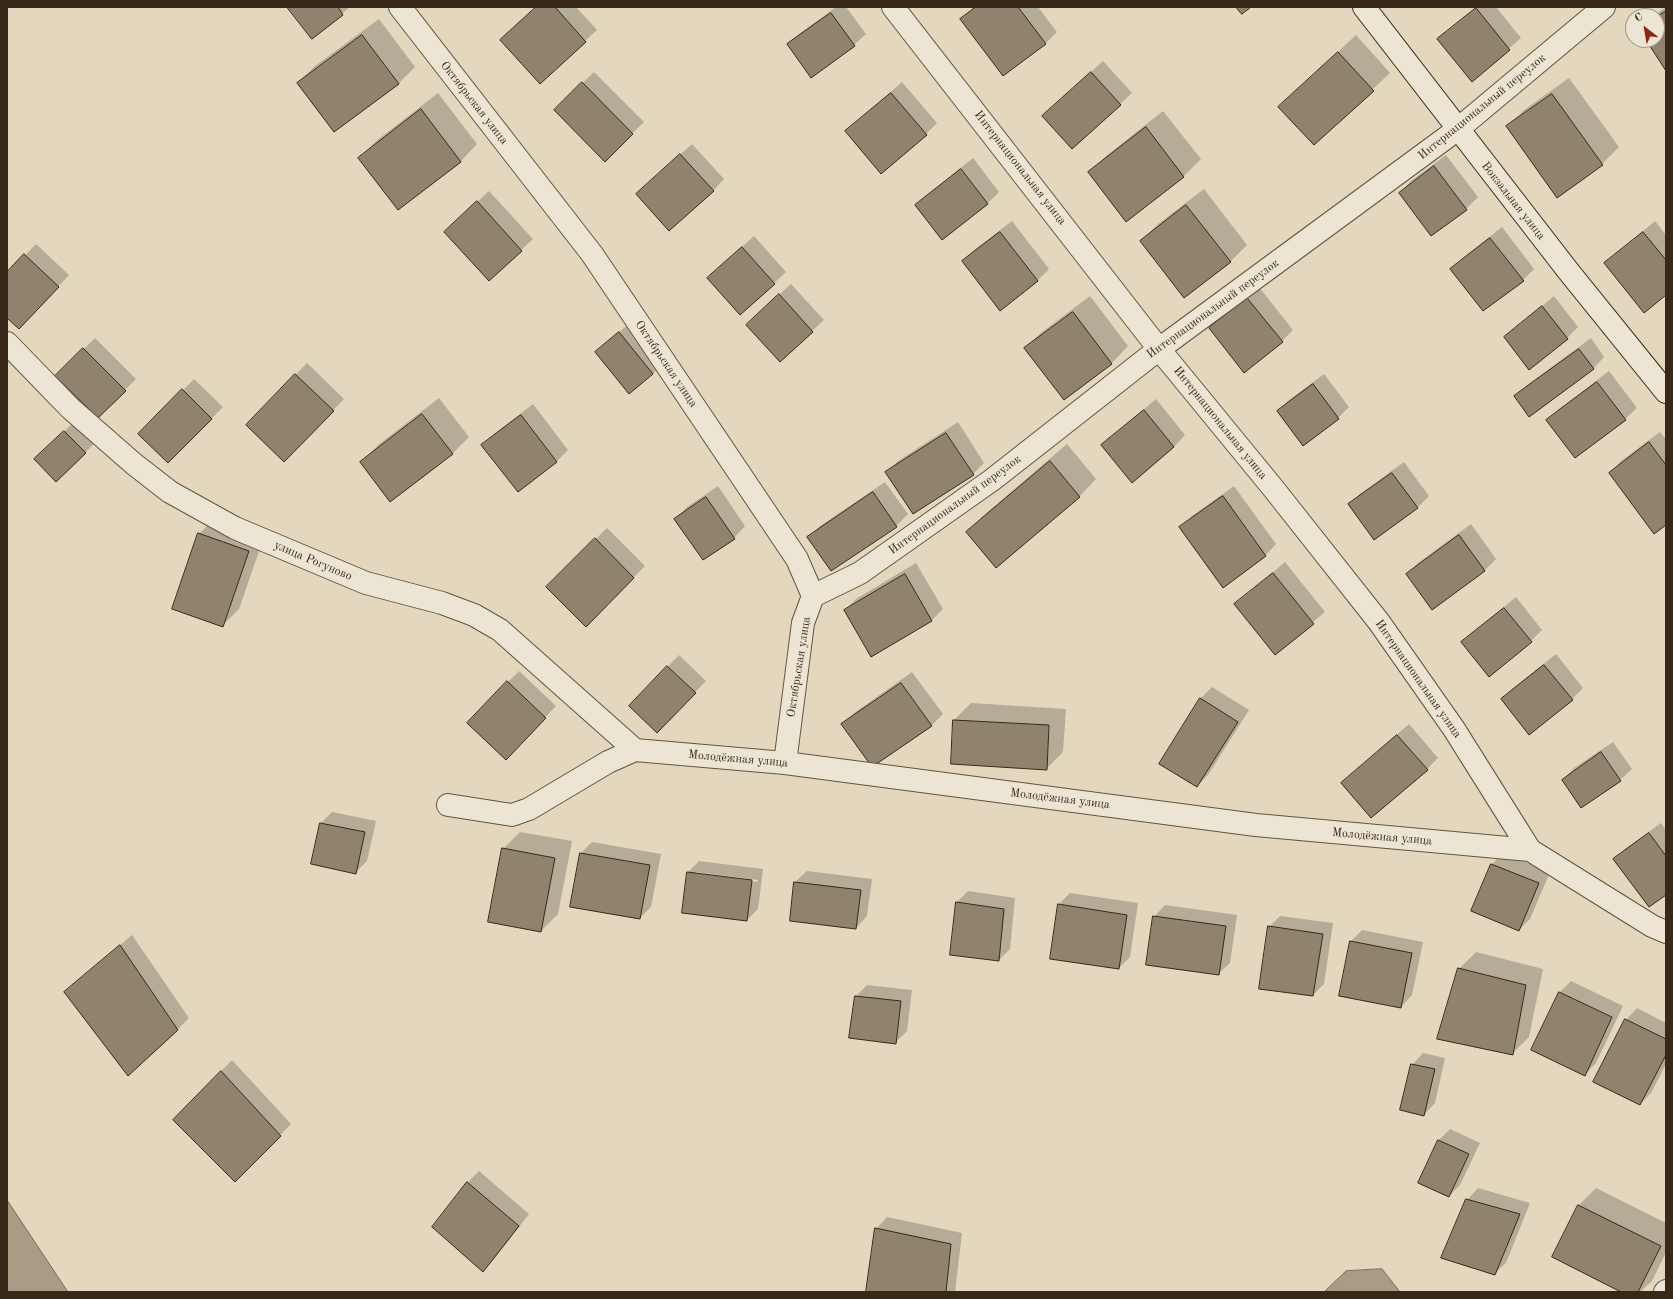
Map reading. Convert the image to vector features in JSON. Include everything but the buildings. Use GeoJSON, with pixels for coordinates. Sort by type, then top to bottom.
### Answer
{"type":"FeatureCollection","features":[{"type":"Feature","properties":{"kind":"street","name":"Октябрьская улица"},"geometry":{"type":"LineString","coordinates":[[400,7],[592,254],[797,559],[813,596],[803,623],[785,763]]}},
{"type":"Feature","properties":{"kind":"street","name":"Интернациональная улица"},"geometry":{"type":"LineString","coordinates":[[893,7],[1158,348],[1273,488],[1379,622],[1454,729],[1530,850]]}},
{"type":"Feature","properties":{"kind":"street","name":"Вокзальная улица"},"geometry":{"type":"LineString","coordinates":[[1364,7],[1569,272],[1666,392]]}},
{"type":"Feature","properties":{"kind":"street","name":"Интернациональный переулок"},"geometry":{"type":"LineString","coordinates":[[813,596],[860,573],[992,480],[1158,348],[1458,129],[1604,7]]}},
{"type":"Feature","properties":{"kind":"street","name":"улица Рогуново"},"geometry":{"type":"LineString","coordinates":[[7,343],[70,408],[134,464],[170,492],[235,528],[366,583],[442,603],[474,615],[500,630],[635,750]]}},
{"type":"Feature","properties":{"kind":"street","name":"Молодёжная улица"},"geometry":{"type":"LineString","coordinates":[[448,805],[512,815],[529,809],[608,762],[635,750],[785,763],[1256,825],[1530,850],[1652,926],[1666,932]]}},
{"type":"Feature","properties":{"kind":"shaded area"},"geometry":{"type":"Polygon","coordinates":[[[7,1200],[68,1292],[7,1292],[7,1200]]]}},
{"type":"Feature","properties":{"kind":"shaded area"},"geometry":{"type":"Polygon","coordinates":[[[1382,1269],[1400,1292],[1324,1292],[1346,1271],[1382,1269]]]}}]}
